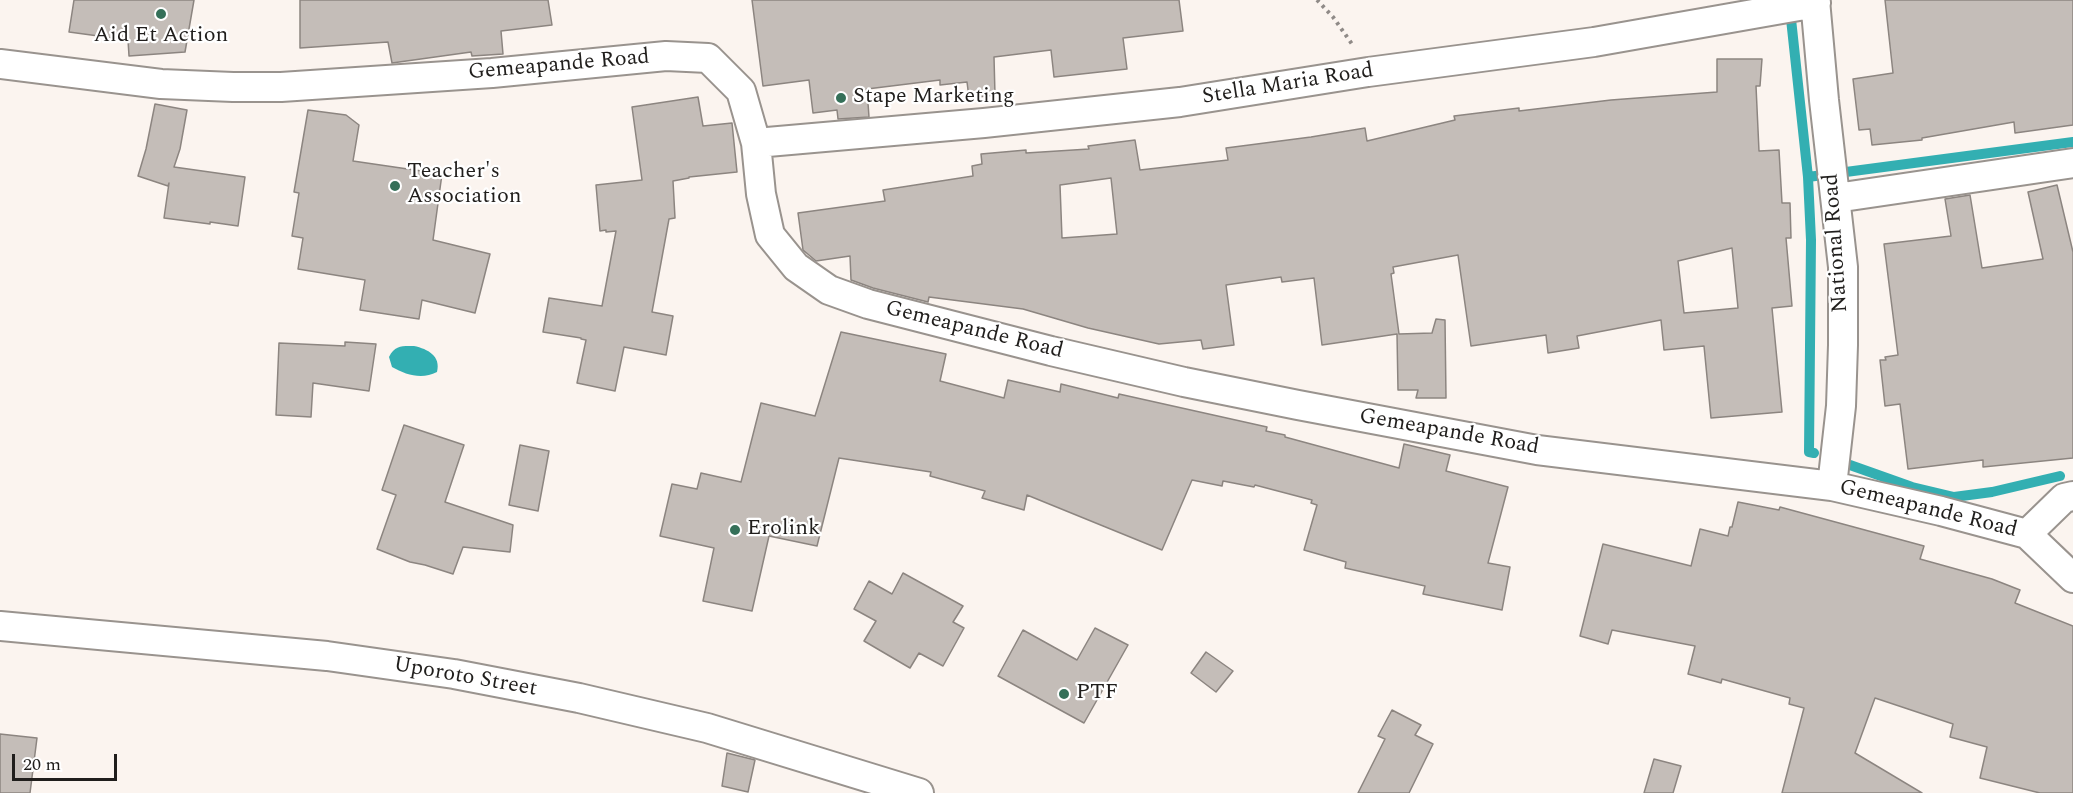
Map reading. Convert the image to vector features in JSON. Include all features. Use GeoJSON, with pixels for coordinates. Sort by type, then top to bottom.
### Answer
{"type":"FeatureCollection","features":[{"type":"Feature","properties":{"kind":"street","name":"Stella Maria Road"},"geometry":{"type":"LineString","coordinates":[[756,143],[984,123],[1180,102],[1368,72],[1594,42],[1816,2]]}},
{"type":"Feature","properties":{"kind":"street","name":"National Road"},"geometry":{"type":"LineString","coordinates":[[1816,2],[1824,100],[1843,267],[1841,406],[1832,486]]}},
{"type":"Feature","properties":{"kind":"street","name":"Gemeapande Road"},"geometry":{"type":"LineString","coordinates":[[0,64],[161,84],[281,87],[492,73],[666,56],[708,58],[741,91],[756,143],[761,194],[770,235],[796,267],[829,290],[868,304],[1051,351],[1162,377],[1361,417],[1537,450],[1832,486],[1941,511],[2027,534],[2073,578]]}},
{"type":"Feature","properties":{"kind":"street"},"geometry":{"type":"LineString","coordinates":[[1836,198],[2073,163]]}},
{"type":"Feature","properties":{"kind":"street"},"geometry":{"type":"LineString","coordinates":[[2027,534],[2064,498],[2073,496]]}},
{"type":"Feature","properties":{"kind":"street","name":"Uporoto Street"},"geometry":{"type":"LineString","coordinates":[[0,626],[327,656],[454,674],[579,698],[707,728],[919,793]]}},
{"type":"Feature","properties":{"kind":"path"},"geometry":{"type":"LineString","coordinates":[[1317,0],[1333,17],[1368,72]]}},
{"type":"Feature","properties":{"kind":"water"},"geometry":{"type":"Polygon","coordinates":[[[414,346],[432,354],[437,362],[437,372],[426,376],[414,376],[392,367],[389,357],[396,348],[414,346]]]}},
{"type":"Feature","properties":{"kind":"building"},"geometry":{"type":"Polygon","coordinates":[[[74,0],[194,0],[185,52],[129,56],[128,40],[69,32],[74,0]]]}},
{"type":"Feature","properties":{"kind":"building"},"geometry":{"type":"Polygon","coordinates":[[[300,0],[548,0],[552,25],[501,31],[503,54],[472,56],[471,52],[392,63],[388,42],[300,48],[300,0]]]}},
{"type":"Feature","properties":{"kind":"building"},"geometry":{"type":"Polygon","coordinates":[[[752,0],[1179,0],[1183,31],[1123,38],[1127,69],[1054,77],[1051,50],[994,57],[995,95],[969,98],[967,82],[940,85],[940,80],[867,89],[869,117],[838,119],[837,110],[813,113],[809,80],[763,86],[752,0]]]}},
{"type":"Feature","properties":{"kind":"building"},"geometry":{"type":"Polygon","coordinates":[[[1885,0],[2073,0],[2073,125],[2015,133],[2014,122],[1922,138],[1922,140],[1872,145],[1870,129],[1859,130],[1853,79],[1893,73],[1885,0]]]}},
{"type":"Feature","properties":{"kind":"building"},"geometry":{"type":"Polygon","coordinates":[[[1717,59],[1762,59],[1760,86],[1756,86],[1759,151],[1779,150],[1782,203],[1790,203],[1791,238],[1786,238],[1792,306],[1772,308],[1782,412],[1711,418],[1704,346],[1664,350],[1661,320],[1577,336],[1579,348],[1548,353],[1546,335],[1471,346],[1458,255],[1393,267],[1394,273],[1391,274],[1399,334],[1432,333],[1436,319],[1445,320],[1446,398],[1416,398],[1418,390],[1398,390],[1397,334],[1322,345],[1314,278],[1282,282],[1281,277],[1226,285],[1234,345],[1203,349],[1201,340],[1159,344],[1088,328],[1023,309],[929,297],[928,302],[851,280],[850,256],[816,261],[803,250],[798,213],[885,201],[883,190],[973,176],[972,166],[982,164],[981,154],[1026,150],[1026,153],[1089,149],[1088,146],[1135,140],[1140,170],[1228,160],[1226,148],[1365,128],[1367,141],[1455,120],[1454,116],[1519,108],[1519,111],[1611,100],[1717,92],[1717,59]],[[1111,178],[1060,185],[1062,238],[1117,234],[1111,178]],[[1732,248],[1678,261],[1684,313],[1738,308],[1732,248]]]}},
{"type":"Feature","properties":{"kind":"building"},"geometry":{"type":"Polygon","coordinates":[[[698,97],[703,126],[732,123],[737,172],[673,181],[675,218],[669,219],[652,312],[673,316],[666,355],[624,347],[615,391],[577,383],[586,340],[543,332],[549,298],[602,306],[616,231],[600,231],[596,185],[642,180],[632,107],[698,97]]]}},
{"type":"Feature","properties":{"kind":"building"},"geometry":{"type":"Polygon","coordinates":[[[155,104],[187,110],[180,149],[174,167],[245,177],[238,226],[164,218],[169,183],[168,186],[138,176],[155,104]]]}},
{"type":"Feature","properties":{"kind":"building"},"geometry":{"type":"Polygon","coordinates":[[[308,110],[346,115],[359,125],[353,161],[442,174],[433,240],[490,254],[475,313],[422,300],[419,319],[360,310],[365,280],[298,269],[303,238],[292,236],[299,193],[294,192],[308,110]]]}},
{"type":"Feature","properties":{"kind":"building"},"geometry":{"type":"Polygon","coordinates":[[[2057,185],[2073,252],[2073,458],[1983,467],[1983,460],[1908,469],[1900,404],[1885,406],[1880,360],[1898,355],[1884,244],[1951,236],[1945,199],[1970,195],[1982,268],[2043,259],[2028,192],[2057,185]]]}},
{"type":"Feature","properties":{"kind":"building"},"geometry":{"type":"Polygon","coordinates":[[[841,332],[946,354],[940,381],[1004,398],[1008,380],[1060,392],[1061,384],[1118,398],[1119,394],[1267,427],[1266,431],[1285,435],[1285,437],[1399,468],[1404,444],[1450,455],[1446,471],[1508,487],[1488,563],[1510,567],[1502,610],[1423,594],[1425,586],[1345,568],[1346,562],[1304,550],[1317,505],[1311,503],[1312,500],[1255,485],[1254,487],[1223,481],[1222,486],[1192,480],[1162,550],[1027,495],[1024,510],[982,498],[985,491],[930,476],[931,472],[839,458],[817,546],[769,536],[752,611],[703,601],[714,548],[660,536],[672,484],[697,489],[701,473],[741,482],[761,403],[815,416],[841,332]]]}},
{"type":"Feature","properties":{"kind":"building"},"geometry":{"type":"Polygon","coordinates":[[[345,342],[376,344],[369,391],[313,383],[311,417],[276,415],[279,343],[345,346],[345,342]]]}},
{"type":"Feature","properties":{"kind":"building"},"geometry":{"type":"Polygon","coordinates":[[[404,425],[464,445],[445,502],[513,525],[510,552],[463,547],[453,574],[410,562],[377,549],[396,495],[382,490],[404,425]]]}},
{"type":"Feature","properties":{"kind":"building"},"geometry":{"type":"Polygon","coordinates":[[[520,445],[549,451],[538,511],[509,505],[520,445]]]}},
{"type":"Feature","properties":{"kind":"building"},"geometry":{"type":"Polygon","coordinates":[[[1738,502],[1779,510],[1780,507],[1924,546],[1920,559],[1992,579],[2020,590],[2015,603],[2073,626],[2073,793],[2040,793],[1980,778],[1987,747],[1950,737],[1953,724],[1875,698],[1855,753],[1922,793],[1782,793],[1804,708],[1789,704],[1790,698],[1722,679],[1721,683],[1688,674],[1695,646],[1612,630],[1608,644],[1580,636],[1603,544],[1691,566],[1700,529],[1728,536],[1738,502]]]}},
{"type":"Feature","properties":{"kind":"building"},"geometry":{"type":"Polygon","coordinates":[[[903,573],[963,606],[953,622],[964,628],[943,666],[919,653],[910,668],[864,641],[876,621],[854,609],[869,581],[892,594],[903,573]]]}},
{"type":"Feature","properties":{"kind":"building"},"geometry":{"type":"Polygon","coordinates":[[[1095,628],[1128,645],[1084,723],[998,676],[1023,630],[1077,660],[1095,628]]]}},
{"type":"Feature","properties":{"kind":"building"},"geometry":{"type":"Polygon","coordinates":[[[1206,652],[1233,671],[1216,692],[1191,673],[1206,652]]]}},
{"type":"Feature","properties":{"kind":"building"},"geometry":{"type":"Polygon","coordinates":[[[1392,710],[1421,725],[1415,735],[1433,744],[1409,793],[1358,793],[1385,739],[1378,736],[1392,710]]]}},
{"type":"Feature","properties":{"kind":"building"},"geometry":{"type":"Polygon","coordinates":[[[0,734],[37,738],[30,793],[0,793],[0,734]]]}},
{"type":"Feature","properties":{"kind":"building"},"geometry":{"type":"Polygon","coordinates":[[[727,753],[755,760],[748,792],[722,786],[727,753]]]}},
{"type":"Feature","properties":{"kind":"building"},"geometry":{"type":"Polygon","coordinates":[[[1654,759],[1681,766],[1673,793],[1644,793],[1654,759]]]}},
{"type":"Feature","properties":{"kind":"waterway"},"geometry":{"type":"LineString","coordinates":[[1791,19],[1808,177],[1811,240],[1809,452],[1814,453]]}},
{"type":"Feature","properties":{"kind":"waterway"},"geometry":{"type":"LineString","coordinates":[[1808,177],[2073,142]]}},
{"type":"Feature","properties":{"kind":"waterway"},"geometry":{"type":"LineString","coordinates":[[1850,465],[1912,487],[1954,497],[1992,492],[2060,476]]}},
{"type":"Feature","properties":{"kind":"place","name":"Aid Et Action"},"geometry":{"type":"Point","coordinates":[161,14]}},
{"type":"Feature","properties":{"kind":"place","name":"Stape Marketing"},"geometry":{"type":"Point","coordinates":[841,98]}},
{"type":"Feature","properties":{"kind":"place","name":"Teacher's Association"},"geometry":{"type":"Point","coordinates":[395,186]}},
{"type":"Feature","properties":{"kind":"place","name":"Erolink"},"geometry":{"type":"Point","coordinates":[735,530]}},
{"type":"Feature","properties":{"kind":"place","name":"PTF"},"geometry":{"type":"Point","coordinates":[1064,694]}}]}
